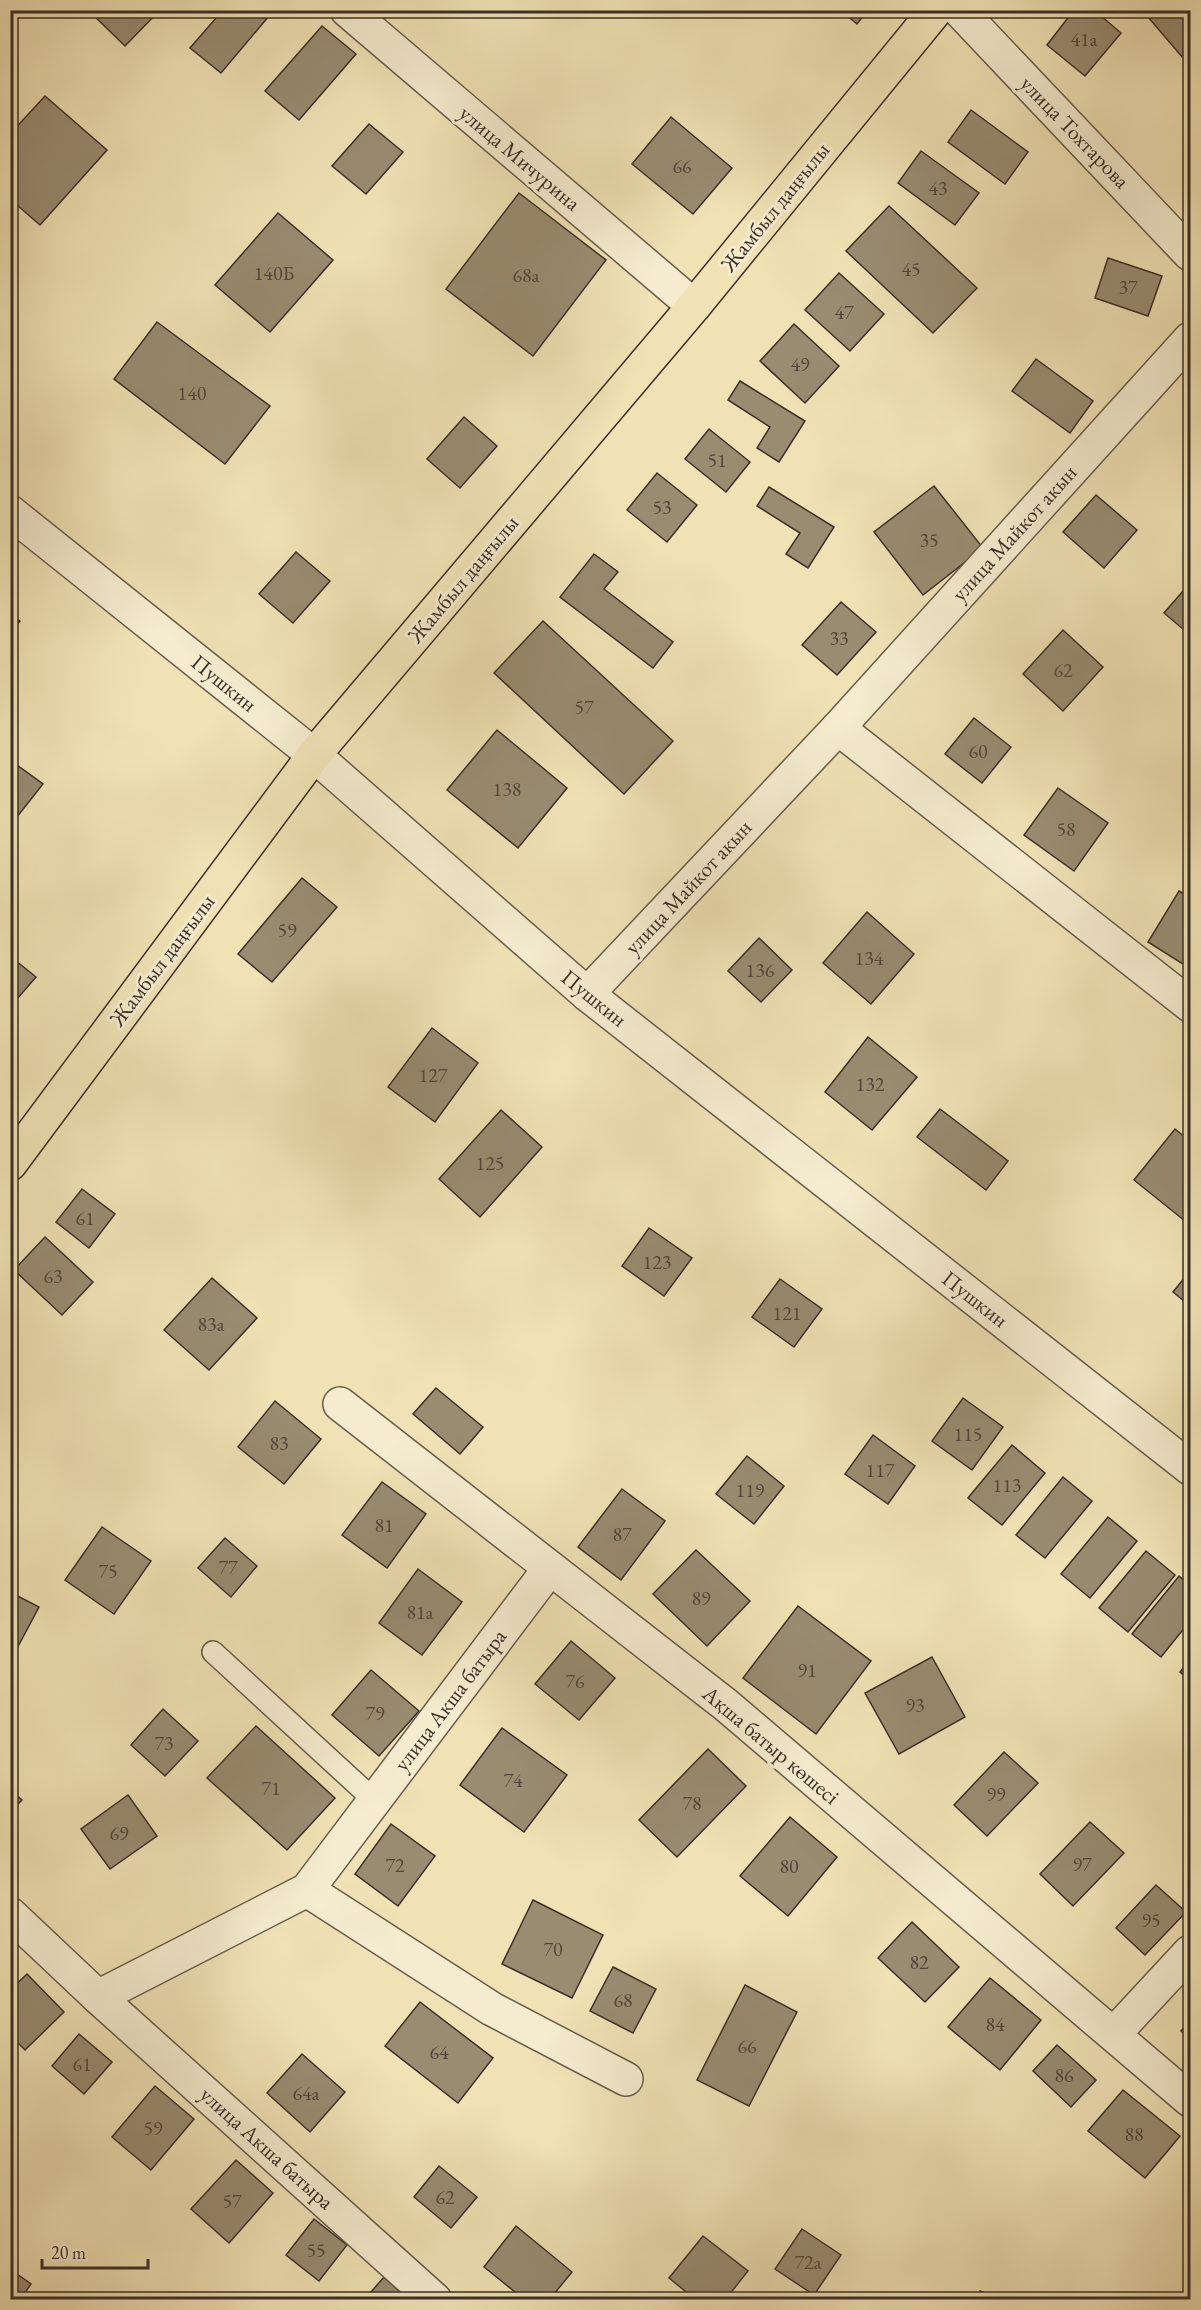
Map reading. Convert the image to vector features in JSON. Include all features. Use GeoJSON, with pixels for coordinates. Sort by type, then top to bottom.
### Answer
{"type":"FeatureCollection","features":[{"type":"Feature","properties":{"kind":"main road","name":"Жамбыл даңғылы"},"geometry":{"type":"LineString","coordinates":[[10,1164],[314,755],[694,306],[936,10]]}},
{"type":"Feature","properties":{"kind":"street","name":"улица Мичурина"},"geometry":{"type":"LineString","coordinates":[[346,10],[694,306]]}},
{"type":"Feature","properties":{"kind":"street","name":"улица Тохтарова"},"geometry":{"type":"LineString","coordinates":[[959,10],[1191,254]]}},
{"type":"Feature","properties":{"kind":"street","name":"улица Майкот акын"},"geometry":{"type":"LineString","coordinates":[[588,994],[838,728],[1191,339]]}},
{"type":"Feature","properties":{"kind":"street","name":"Пушкин"},"geometry":{"type":"LineString","coordinates":[[10,512],[314,755],[588,994],[1191,1468]]}},
{"type":"Feature","properties":{"kind":"street"},"geometry":{"type":"LineString","coordinates":[[838,728],[1191,1005]]}},
{"type":"Feature","properties":{"kind":"street","name":"Ақша батыр көшесі"},"geometry":{"type":"LineString","coordinates":[[340,1404],[726,1705],[1191,2100]]}},
{"type":"Feature","properties":{"kind":"street","name":"улица Акша батыра"},"geometry":{"type":"LineString","coordinates":[[98,1997],[307,1890],[550,1568]]}},
{"type":"Feature","properties":{"kind":"street"},"geometry":{"type":"LineString","coordinates":[[307,1890],[492,2009],[626,2079]]}},
{"type":"Feature","properties":{"kind":"street","name":"улица Акша батыра"},"geometry":{"type":"LineString","coordinates":[[13,1919],[435,2300]]}},
{"type":"Feature","properties":{"kind":"street"},"geometry":{"type":"LineString","coordinates":[[1114,2034],[1191,1952]]}},
{"type":"Feature","properties":{"kind":"lane"},"geometry":{"type":"LineString","coordinates":[[213,1652],[374,1800]]}},
{"type":"Feature","properties":{"kind":"building"},"geometry":{"type":"Polygon","coordinates":[[[88,10],[160,10],[125,46],[88,10]]]}},
{"type":"Feature","properties":{"kind":"building"},"geometry":{"type":"Polygon","coordinates":[[[223,10],[261,10],[269,16],[221,73],[190,48],[223,10]]]}},
{"type":"Feature","properties":{"kind":"building"},"geometry":{"type":"Polygon","coordinates":[[[840,10],[868,10],[857,24],[840,10]]]}},
{"type":"Feature","properties":{"kind":"building"},"geometry":{"type":"Polygon","coordinates":[[[1074,10],[1094,10],[1121,33],[1085,76],[1047,45],[1074,10]]]}},
{"type":"Feature","properties":{"kind":"building"},"geometry":{"type":"Polygon","coordinates":[[[1142,10],[1190,10],[1190,52],[1183,58],[1142,10]]]}},
{"type":"Feature","properties":{"kind":"building"},"geometry":{"type":"Polygon","coordinates":[[[322,26],[356,54],[299,120],[265,91],[322,26]]]}},
{"type":"Feature","properties":{"kind":"building"},"geometry":{"type":"Polygon","coordinates":[[[45,96],[107,150],[40,225],[10,199],[10,134],[45,96]]]}},
{"type":"Feature","properties":{"kind":"building"},"geometry":{"type":"Polygon","coordinates":[[[971,110],[1028,152],[1005,184],[948,142],[971,110]]]}},
{"type":"Feature","properties":{"kind":"building"},"geometry":{"type":"Polygon","coordinates":[[[671,117],[732,168],[693,214],[632,164],[671,117]]]}},
{"type":"Feature","properties":{"kind":"building"},"geometry":{"type":"Polygon","coordinates":[[[369,124],[403,152],[366,194],[332,166],[369,124]]]}},
{"type":"Feature","properties":{"kind":"building"},"geometry":{"type":"Polygon","coordinates":[[[921,151],[979,193],[955,225],[898,183],[921,151]]]}},
{"type":"Feature","properties":{"kind":"building"},"geometry":{"type":"Polygon","coordinates":[[[519,193],[606,260],[533,356],[446,289],[519,193]]]}},
{"type":"Feature","properties":{"kind":"building"},"geometry":{"type":"Polygon","coordinates":[[[889,206],[977,288],[933,333],[846,251],[889,206]]]}},
{"type":"Feature","properties":{"kind":"building"},"geometry":{"type":"Polygon","coordinates":[[[278,213],[333,260],[270,332],[215,285],[278,213]]]}},
{"type":"Feature","properties":{"kind":"building"},"geometry":{"type":"Polygon","coordinates":[[[1108,258],[1162,276],[1148,316],[1095,298],[1108,258]]]}},
{"type":"Feature","properties":{"kind":"building"},"geometry":{"type":"Polygon","coordinates":[[[839,273],[884,314],[850,351],[805,310],[839,273]]]}},
{"type":"Feature","properties":{"kind":"building"},"geometry":{"type":"Polygon","coordinates":[[[157,322],[270,406],[225,464],[114,379],[157,322]]]}},
{"type":"Feature","properties":{"kind":"building"},"geometry":{"type":"Polygon","coordinates":[[[794,324],[839,366],[805,403],[760,361],[794,324]]]}},
{"type":"Feature","properties":{"kind":"building"},"geometry":{"type":"Polygon","coordinates":[[[1036,359],[1093,401],[1070,433],[1012,391],[1036,359]]]}},
{"type":"Feature","properties":{"kind":"building"},"geometry":{"type":"Polygon","coordinates":[[[740,381],[805,421],[779,462],[757,448],[770,427],[728,400],[740,381]]]}},
{"type":"Feature","properties":{"kind":"building"},"geometry":{"type":"Polygon","coordinates":[[[464,417],[497,446],[460,488],[427,459],[464,417]]]}},
{"type":"Feature","properties":{"kind":"building"},"geometry":{"type":"Polygon","coordinates":[[[709,429],[750,462],[726,492],[685,459],[709,429]]]}},
{"type":"Feature","properties":{"kind":"building"},"geometry":{"type":"Polygon","coordinates":[[[657,473],[697,505],[667,542],[627,510],[657,473]]]}},
{"type":"Feature","properties":{"kind":"building"},"geometry":{"type":"Polygon","coordinates":[[[934,486],[983,548],[923,595],[874,532],[934,486]]]}},
{"type":"Feature","properties":{"kind":"building"},"geometry":{"type":"Polygon","coordinates":[[[769,487],[834,527],[808,568],[786,554],[800,533],[757,506],[769,487]]]}},
{"type":"Feature","properties":{"kind":"building"},"geometry":{"type":"Polygon","coordinates":[[[1096,495],[1137,530],[1104,568],[1063,532],[1096,495]]]}},
{"type":"Feature","properties":{"kind":"building"},"geometry":{"type":"Polygon","coordinates":[[[296,552],[330,581],[293,623],[259,594],[296,552]]]}},
{"type":"Feature","properties":{"kind":"building"},"geometry":{"type":"Polygon","coordinates":[[[594,554],[618,572],[604,589],[673,642],[653,668],[560,597],[594,554]]]}},
{"type":"Feature","properties":{"kind":"building"},"geometry":{"type":"Polygon","coordinates":[[[1190,583],[1190,635],[1164,613],[1190,583]]]}},
{"type":"Feature","properties":{"kind":"building"},"geometry":{"type":"Polygon","coordinates":[[[841,602],[876,632],[837,675],[802,645],[841,602]]]}},
{"type":"Feature","properties":{"kind":"building"},"geometry":{"type":"Polygon","coordinates":[[[10,613],[20,621],[10,633],[10,613]]]}},
{"type":"Feature","properties":{"kind":"building"},"geometry":{"type":"Polygon","coordinates":[[[543,621],[673,741],[624,794],[494,673],[543,621]]]}},
{"type":"Feature","properties":{"kind":"building"},"geometry":{"type":"Polygon","coordinates":[[[1063,630],[1103,667],[1063,711],[1023,674],[1063,630]]]}},
{"type":"Feature","properties":{"kind":"building"},"geometry":{"type":"Polygon","coordinates":[[[974,718],[1011,747],[982,783],[945,754],[974,718]]]}},
{"type":"Feature","properties":{"kind":"building"},"geometry":{"type":"Polygon","coordinates":[[[497,730],[567,788],[518,848],[447,790],[497,730]]]}},
{"type":"Feature","properties":{"kind":"building"},"geometry":{"type":"Polygon","coordinates":[[[10,760],[43,784],[13,822],[10,820],[10,760]]]}},
{"type":"Feature","properties":{"kind":"building"},"geometry":{"type":"Polygon","coordinates":[[[1058,788],[1108,823],[1074,871],[1024,835],[1058,788]]]}},
{"type":"Feature","properties":{"kind":"building"},"geometry":{"type":"Polygon","coordinates":[[[302,878],[337,907],[272,982],[238,954],[302,878]]]}},
{"type":"Feature","properties":{"kind":"building"},"geometry":{"type":"Polygon","coordinates":[[[1179,891],[1190,898],[1190,959],[1186,966],[1148,942],[1179,891]]]}},
{"type":"Feature","properties":{"kind":"building"},"geometry":{"type":"Polygon","coordinates":[[[867,912],[914,954],[871,1004],[823,963],[867,912]]]}},
{"type":"Feature","properties":{"kind":"building"},"geometry":{"type":"Polygon","coordinates":[[[759,938],[792,970],[761,1002],[728,971],[759,938]]]}},
{"type":"Feature","properties":{"kind":"building"},"geometry":{"type":"Polygon","coordinates":[[[10,956],[36,977],[17,999],[10,994],[10,956]]]}},
{"type":"Feature","properties":{"kind":"building"},"geometry":{"type":"Polygon","coordinates":[[[432,1028],[478,1063],[435,1122],[388,1087],[432,1028]]]}},
{"type":"Feature","properties":{"kind":"building"},"geometry":{"type":"Polygon","coordinates":[[[868,1037],[917,1077],[872,1130],[825,1092],[868,1037]]]}},
{"type":"Feature","properties":{"kind":"building"},"geometry":{"type":"Polygon","coordinates":[[[940,1109],[1008,1161],[986,1190],[917,1137],[940,1109]]]}},
{"type":"Feature","properties":{"kind":"building"},"geometry":{"type":"Polygon","coordinates":[[[501,1110],[542,1147],[480,1217],[439,1179],[501,1110]]]}},
{"type":"Feature","properties":{"kind":"building"},"geometry":{"type":"Polygon","coordinates":[[[1175,1129],[1190,1141],[1190,1225],[1134,1180],[1175,1129]]]}},
{"type":"Feature","properties":{"kind":"building"},"geometry":{"type":"Polygon","coordinates":[[[82,1189],[115,1214],[89,1248],[56,1222],[82,1189]]]}},
{"type":"Feature","properties":{"kind":"building"},"geometry":{"type":"Polygon","coordinates":[[[649,1228],[692,1258],[664,1296],[622,1266],[649,1228]]]}},
{"type":"Feature","properties":{"kind":"building"},"geometry":{"type":"Polygon","coordinates":[[[45,1237],[93,1282],[62,1315],[14,1270],[45,1237]]]}},
{"type":"Feature","properties":{"kind":"building"},"geometry":{"type":"Polygon","coordinates":[[[1190,1271],[1190,1306],[1173,1292],[1190,1271]]]}},
{"type":"Feature","properties":{"kind":"building"},"geometry":{"type":"Polygon","coordinates":[[[212,1278],[257,1318],[209,1370],[164,1330],[212,1278]]]}},
{"type":"Feature","properties":{"kind":"building"},"geometry":{"type":"Polygon","coordinates":[[[780,1279],[822,1309],[794,1347],[752,1317],[780,1279]]]}},
{"type":"Feature","properties":{"kind":"building"},"geometry":{"type":"Polygon","coordinates":[[[436,1388],[483,1427],[460,1454],[413,1414],[436,1388]]]}},
{"type":"Feature","properties":{"kind":"building"},"geometry":{"type":"Polygon","coordinates":[[[963,1398],[1003,1427],[972,1470],[932,1441],[963,1398]]]}},
{"type":"Feature","properties":{"kind":"building"},"geometry":{"type":"Polygon","coordinates":[[[275,1401],[321,1439],[284,1484],[238,1447],[275,1401]]]}},
{"type":"Feature","properties":{"kind":"building"},"geometry":{"type":"Polygon","coordinates":[[[873,1435],[915,1466],[888,1504],[845,1474],[873,1435]]]}},
{"type":"Feature","properties":{"kind":"building"},"geometry":{"type":"Polygon","coordinates":[[[1012,1445],[1045,1473],[1002,1525],[968,1498],[1012,1445]]]}},
{"type":"Feature","properties":{"kind":"building"},"geometry":{"type":"Polygon","coordinates":[[[747,1456],[784,1486],[754,1524],[716,1494],[747,1456]]]}},
{"type":"Feature","properties":{"kind":"building"},"geometry":{"type":"Polygon","coordinates":[[[1063,1477],[1092,1501],[1045,1558],[1016,1535],[1063,1477]]]}},
{"type":"Feature","properties":{"kind":"building"},"geometry":{"type":"Polygon","coordinates":[[[382,1482],[426,1514],[387,1568],[342,1535],[382,1482]]]}},
{"type":"Feature","properties":{"kind":"building"},"geometry":{"type":"Polygon","coordinates":[[[622,1489],[665,1521],[621,1580],[578,1547],[622,1489]]]}},
{"type":"Feature","properties":{"kind":"building"},"geometry":{"type":"Polygon","coordinates":[[[1108,1517],[1137,1541],[1090,1598],[1061,1574],[1108,1517]]]}},
{"type":"Feature","properties":{"kind":"building"},"geometry":{"type":"Polygon","coordinates":[[[102,1527],[151,1561],[114,1614],[65,1580],[102,1527]]]}},
{"type":"Feature","properties":{"kind":"building"},"geometry":{"type":"Polygon","coordinates":[[[225,1538],[257,1566],[231,1597],[198,1568],[225,1538]]]}},
{"type":"Feature","properties":{"kind":"building"},"geometry":{"type":"Polygon","coordinates":[[[696,1550],[750,1601],[707,1646],[653,1594],[696,1550]]]}},
{"type":"Feature","properties":{"kind":"building"},"geometry":{"type":"Polygon","coordinates":[[[1146,1551],[1175,1575],[1128,1632],[1099,1608],[1146,1551]]]}},
{"type":"Feature","properties":{"kind":"building"},"geometry":{"type":"Polygon","coordinates":[[[418,1569],[462,1602],[422,1655],[379,1623],[418,1569]]]}},
{"type":"Feature","properties":{"kind":"building"},"geometry":{"type":"Polygon","coordinates":[[[1179,1576],[1190,1586],[1190,1621],[1161,1657],[1132,1634],[1179,1576]]]}},
{"type":"Feature","properties":{"kind":"building"},"geometry":{"type":"Polygon","coordinates":[[[10,1592],[39,1607],[14,1654],[10,1652],[10,1592]]]}},
{"type":"Feature","properties":{"kind":"building"},"geometry":{"type":"Polygon","coordinates":[[[798,1606],[871,1661],[816,1734],[743,1678],[798,1606]]]}},
{"type":"Feature","properties":{"kind":"building"},"geometry":{"type":"Polygon","coordinates":[[[571,1641],[615,1678],[579,1720],[535,1684],[571,1641]]]}},
{"type":"Feature","properties":{"kind":"building"},"geometry":{"type":"Polygon","coordinates":[[[932,1657],[965,1717],[899,1754],[865,1693],[932,1657]]]}},
{"type":"Feature","properties":{"kind":"building"},"geometry":{"type":"Polygon","coordinates":[[[1190,1659],[1190,1680],[1180,1672],[1190,1659]]]}},
{"type":"Feature","properties":{"kind":"building"},"geometry":{"type":"Polygon","coordinates":[[[371,1670],[419,1711],[379,1756],[332,1715],[371,1670]]]}},
{"type":"Feature","properties":{"kind":"building"},"geometry":{"type":"Polygon","coordinates":[[[163,1709],[198,1741],[165,1776],[131,1745],[163,1709]]]}},
{"type":"Feature","properties":{"kind":"building"},"geometry":{"type":"Polygon","coordinates":[[[256,1726],[335,1798],[287,1850],[207,1778],[256,1726]]]}},
{"type":"Feature","properties":{"kind":"building"},"geometry":{"type":"Polygon","coordinates":[[[502,1728],[567,1775],[524,1832],[460,1785],[502,1728]]]}},
{"type":"Feature","properties":{"kind":"building"},"geometry":{"type":"Polygon","coordinates":[[[708,1749],[746,1786],[677,1857],[639,1820],[708,1749]]]}},
{"type":"Feature","properties":{"kind":"building"},"geometry":{"type":"Polygon","coordinates":[[[1004,1752],[1038,1783],[987,1836],[954,1805],[1004,1752]]]}},
{"type":"Feature","properties":{"kind":"building"},"geometry":{"type":"Polygon","coordinates":[[[10,1789],[22,1800],[10,1812],[10,1789]]]}},
{"type":"Feature","properties":{"kind":"building"},"geometry":{"type":"Polygon","coordinates":[[[128,1795],[157,1836],[110,1869],[81,1829],[128,1795]]]}},
{"type":"Feature","properties":{"kind":"building"},"geometry":{"type":"Polygon","coordinates":[[[790,1817],[837,1857],[788,1916],[740,1876],[790,1817]]]}},
{"type":"Feature","properties":{"kind":"building"},"geometry":{"type":"Polygon","coordinates":[[[1090,1822],[1124,1853],[1073,1906],[1040,1874],[1090,1822]]]}},
{"type":"Feature","properties":{"kind":"building"},"geometry":{"type":"Polygon","coordinates":[[[391,1824],[435,1856],[398,1906],[355,1874],[391,1824]]]}},
{"type":"Feature","properties":{"kind":"building"},"geometry":{"type":"Polygon","coordinates":[[[1156,1885],[1186,1912],[1145,1955],[1116,1928],[1156,1885]]]}},
{"type":"Feature","properties":{"kind":"building"},"geometry":{"type":"Polygon","coordinates":[[[533,1900],[603,1935],[572,1998],[502,1964],[533,1900]]]}},
{"type":"Feature","properties":{"kind":"building"},"geometry":{"type":"Polygon","coordinates":[[[912,1922],[959,1967],[925,2002],[878,1958],[912,1922]]]}},
{"type":"Feature","properties":{"kind":"building"},"geometry":{"type":"Polygon","coordinates":[[[613,1967],[656,1989],[633,2033],[590,2011],[613,1967]]]}},
{"type":"Feature","properties":{"kind":"building"},"geometry":{"type":"Polygon","coordinates":[[[27,1974],[64,2012],[25,2050],[10,2035],[10,1990],[27,1974]]]}},
{"type":"Feature","properties":{"kind":"building"},"geometry":{"type":"Polygon","coordinates":[[[990,1978],[1041,2020],[1000,2070],[948,2027],[990,1978]]]}},
{"type":"Feature","properties":{"kind":"building"},"geometry":{"type":"Polygon","coordinates":[[[745,1985],[797,2012],[749,2106],[697,2080],[745,1985]]]}},
{"type":"Feature","properties":{"kind":"building"},"geometry":{"type":"Polygon","coordinates":[[[420,2002],[493,2058],[458,2103],[385,2046],[420,2002]]]}},
{"type":"Feature","properties":{"kind":"building"},"geometry":{"type":"Polygon","coordinates":[[[1190,2020],[1190,2039],[1181,2031],[1190,2020]]]}},
{"type":"Feature","properties":{"kind":"building"},"geometry":{"type":"Polygon","coordinates":[[[79,2034],[112,2062],[84,2094],[52,2066],[79,2034]]]}},
{"type":"Feature","properties":{"kind":"building"},"geometry":{"type":"Polygon","coordinates":[[[1057,2045],[1096,2080],[1071,2107],[1033,2071],[1057,2045]]]}},
{"type":"Feature","properties":{"kind":"building"},"geometry":{"type":"Polygon","coordinates":[[[302,2054],[345,2092],[310,2132],[267,2093],[302,2054]]]}},
{"type":"Feature","properties":{"kind":"building"},"geometry":{"type":"Polygon","coordinates":[[[155,2086],[194,2119],[151,2170],[112,2137],[155,2086]]]}},
{"type":"Feature","properties":{"kind":"building"},"geometry":{"type":"Polygon","coordinates":[[[1123,2090],[1180,2136],[1145,2178],[1088,2131],[1123,2090]]]}},
{"type":"Feature","properties":{"kind":"building"},"geometry":{"type":"Polygon","coordinates":[[[236,2160],[273,2193],[229,2243],[191,2209],[236,2160]]]}},
{"type":"Feature","properties":{"kind":"building"},"geometry":{"type":"Polygon","coordinates":[[[439,2166],[477,2197],[451,2228],[414,2197],[439,2166]]]}},
{"type":"Feature","properties":{"kind":"building"},"geometry":{"type":"Polygon","coordinates":[[[314,2219],[347,2245],[319,2281],[286,2255],[314,2219]]]}},
{"type":"Feature","properties":{"kind":"building"},"geometry":{"type":"Polygon","coordinates":[[[516,2226],[572,2272],[549,2300],[525,2300],[484,2267],[516,2226]]]}},
{"type":"Feature","properties":{"kind":"building"},"geometry":{"type":"Polygon","coordinates":[[[802,2229],[841,2255],[814,2295],[775,2269],[802,2229]]]}},
{"type":"Feature","properties":{"kind":"building"},"geometry":{"type":"Polygon","coordinates":[[[703,2236],[748,2271],[725,2300],[696,2300],[669,2278],[703,2236]]]}},
{"type":"Feature","properties":{"kind":"building"},"geometry":{"type":"Polygon","coordinates":[[[10,2269],[31,2284],[20,2300],[10,2300],[10,2269]]]}},
{"type":"Feature","properties":{"kind":"building"},"geometry":{"type":"Polygon","coordinates":[[[384,2277],[409,2300],[364,2300],[384,2277]]]}},
{"type":"Feature","properties":{"kind":"building"},"geometry":{"type":"Polygon","coordinates":[[[980,2291],[1000,2300],[976,2300],[980,2291]]]}}]}
